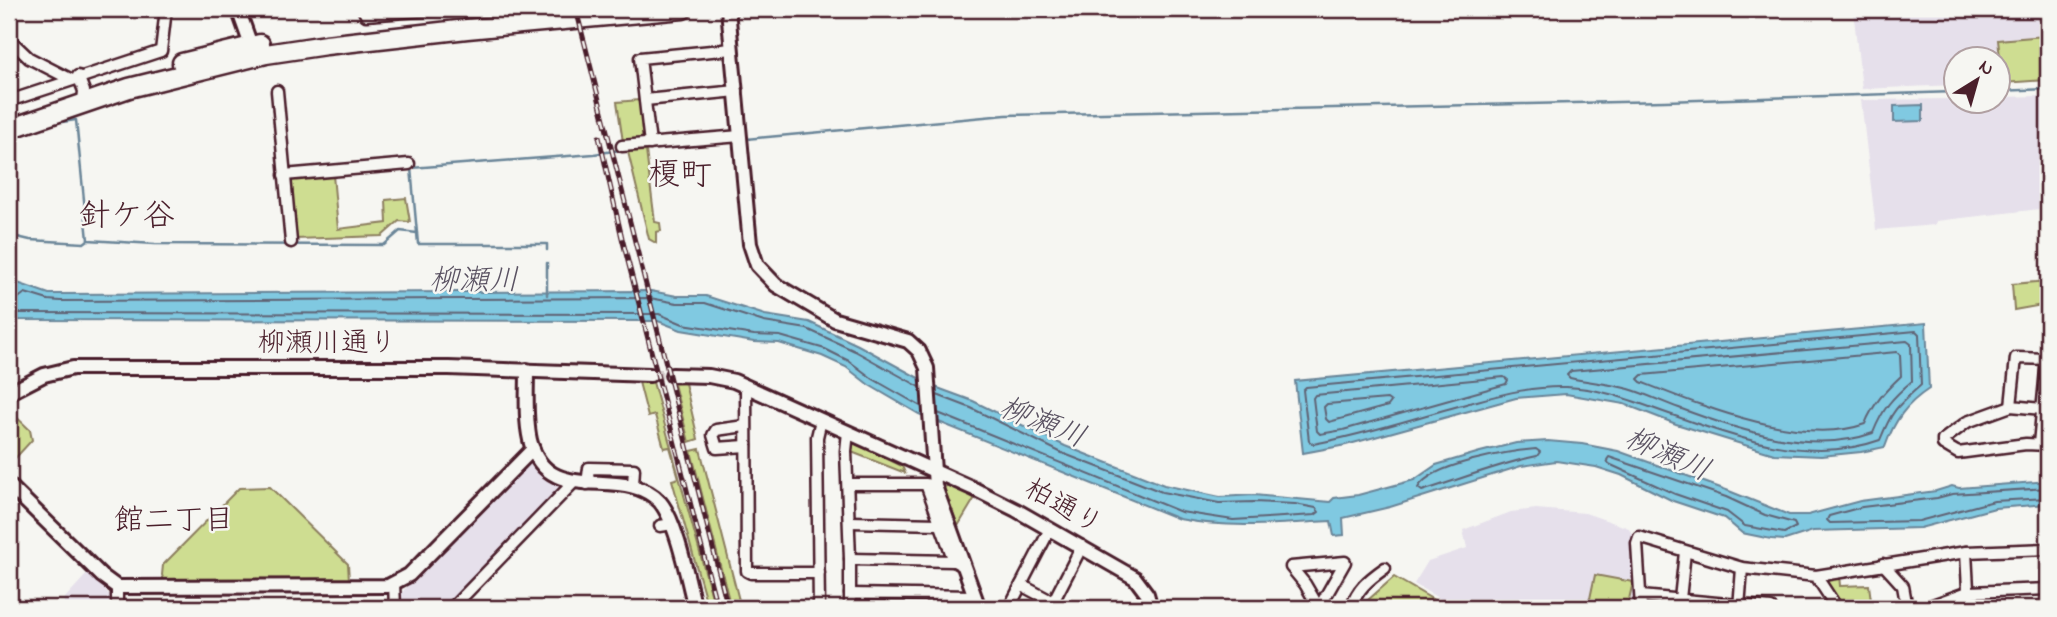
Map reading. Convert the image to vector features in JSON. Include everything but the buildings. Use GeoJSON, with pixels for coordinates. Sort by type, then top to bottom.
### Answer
{"type":"FeatureCollection","features":[{"type":"Feature","properties":{"kind":"highway"},"geometry":{"type":"LineString","coordinates":[[9,118],[79,87],[129,88],[253,51],[363,29],[570,9]]}},
{"type":"Feature","properties":{"kind":"highway"},"geometry":{"type":"LineString","coordinates":[[253,51],[683,9]]}},
{"type":"Feature","properties":{"kind":"highway"},"geometry":{"type":"LineString","coordinates":[[9,130],[79,87]]}},
{"type":"Feature","properties":{"kind":"street"},"geometry":{"type":"LineString","coordinates":[[9,101],[79,87],[161,51],[166,9]]}},
{"type":"Feature","properties":{"kind":"street"},"geometry":{"type":"LineString","coordinates":[[238,9],[253,51]]}},
{"type":"Feature","properties":{"kind":"street"},"geometry":{"type":"LineString","coordinates":[[363,9],[366,15],[445,9]]}},
{"type":"Feature","properties":{"kind":"street"},"geometry":{"type":"LineString","coordinates":[[728,9],[751,252],[762,273],[776,285],[826,316],[908,341],[922,354],[927,372],[933,471],[940,504],[959,563]]}},
{"type":"Feature","properties":{"kind":"street"},"geometry":{"type":"LineString","coordinates":[[11,45],[79,87]]}},
{"type":"Feature","properties":{"kind":"street"},"geometry":{"type":"LineString","coordinates":[[650,144],[640,58],[732,49]]}},
{"type":"Feature","properties":{"kind":"street"},"geometry":{"type":"LineString","coordinates":[[645,100],[737,90]]}},
{"type":"Feature","properties":{"kind":"street"},"geometry":{"type":"LineString","coordinates":[[277,91],[291,242]]}},
{"type":"Feature","properties":{"kind":"street"},"geometry":{"type":"LineString","coordinates":[[622,146],[740,136]]}},
{"type":"Feature","properties":{"kind":"street"},"geometry":{"type":"LineString","coordinates":[[284,175],[409,164]]}},
{"type":"Feature","properties":{"kind":"street"},"geometry":{"type":"LineString","coordinates":[[2011,406],[2016,358],[2048,359],[2042,409],[2044,444],[1958,453],[1943,444],[1943,440],[1968,422],[2011,406],[2042,409]]}},
{"type":"Feature","properties":{"kind":"street","name":"柳瀬川通り"},"geometry":{"type":"LineString","coordinates":[[9,394],[44,375],[73,368],[527,370],[650,375]]}},
{"type":"Feature","properties":{"kind":"street"},"geometry":{"type":"LineString","coordinates":[[527,370],[528,429],[533,449],[542,463],[550,471],[581,483],[633,485],[659,501],[695,608]]}},
{"type":"Feature","properties":{"kind":"street"},"geometry":{"type":"LineString","coordinates":[[672,376],[715,377],[746,387],[933,471]]}},
{"type":"Feature","properties":{"kind":"street"},"geometry":{"type":"LineString","coordinates":[[746,387],[747,571],[819,573]]}},
{"type":"Feature","properties":{"kind":"street"},"geometry":{"type":"LineString","coordinates":[[819,608],[817,437],[821,420]]}},
{"type":"Feature","properties":{"kind":"street"},"geometry":{"type":"LineString","coordinates":[[745,426],[716,430],[713,435],[717,448],[746,446]]}},
{"type":"Feature","properties":{"kind":"street"},"geometry":{"type":"LineString","coordinates":[[848,432],[846,452],[850,608]]}},
{"type":"Feature","properties":{"kind":"street"},"geometry":{"type":"LineString","coordinates":[[9,485],[102,576],[117,587],[388,586],[409,575],[533,449]]}},
{"type":"Feature","properties":{"kind":"street","name":"柏通り"},"geometry":{"type":"LineString","coordinates":[[933,471],[983,493],[1135,578],[1142,586],[1152,608]]}},
{"type":"Feature","properties":{"kind":"street"},"geometry":{"type":"LineString","coordinates":[[452,608],[581,483]]}},
{"type":"Feature","properties":{"kind":"street"},"geometry":{"type":"LineString","coordinates":[[848,484],[926,484],[939,524],[979,608]]}},
{"type":"Feature","properties":{"kind":"street"},"geometry":{"type":"LineString","coordinates":[[849,522],[939,524]]}},
{"type":"Feature","properties":{"kind":"street"},"geometry":{"type":"LineString","coordinates":[[1009,608],[1050,529]]}},
{"type":"Feature","properties":{"kind":"street"},"geometry":{"type":"LineString","coordinates":[[1641,608],[1637,543],[1639,537],[1742,568],[1816,576],[1966,552],[2048,549]]}},
{"type":"Feature","properties":{"kind":"street"},"geometry":{"type":"LineString","coordinates":[[1021,585],[1052,605],[1082,546]]}},
{"type":"Feature","properties":{"kind":"street"},"geometry":{"type":"LineString","coordinates":[[1680,599],[1685,552]]}},
{"type":"Feature","properties":{"kind":"street"},"geometry":{"type":"LineString","coordinates":[[1966,552],[1969,608]]}},
{"type":"Feature","properties":{"kind":"street"},"geometry":{"type":"LineString","coordinates":[[850,559],[959,563]]}},
{"type":"Feature","properties":{"kind":"street"},"geometry":{"type":"LineString","coordinates":[[1345,562],[1319,608],[1291,567],[1345,562]]}},
{"type":"Feature","properties":{"kind":"street"},"geometry":{"type":"LineString","coordinates":[[1883,564],[1903,586],[1908,608]]}},
{"type":"Feature","properties":{"kind":"street"},"geometry":{"type":"LineString","coordinates":[[1351,608],[1367,580],[1385,568]]}},
{"type":"Feature","properties":{"kind":"street"},"geometry":{"type":"LineString","coordinates":[[1739,607],[1742,568]]}},
{"type":"Feature","properties":{"kind":"street"},"geometry":{"type":"LineString","coordinates":[[1816,576],[1837,608]]}},
{"type":"Feature","properties":{"kind":"street"},"geometry":{"type":"LineString","coordinates":[[394,583],[395,608]]}},
{"type":"Feature","properties":{"kind":"street"},"geometry":{"type":"LineString","coordinates":[[117,587],[117,608]]}},
{"type":"Feature","properties":{"kind":"street"},"geometry":{"type":"LineString","coordinates":[[1924,608],[1968,592],[2048,589]]}},
{"type":"Feature","properties":{"kind":"street"},"geometry":{"type":"LineString","coordinates":[[850,594],[974,596]]}},
{"type":"Feature","properties":{"kind":"street"},"geometry":{"type":"LineString","coordinates":[[1641,596],[1771,608]]}},
{"type":"Feature","properties":{"kind":"shaded area"},"geometry":{"type":"Polygon","coordinates":[[[1853,9],[2044,9],[2048,81],[2011,83],[2011,46],[1941,46],[1941,86],[1862,89],[1853,9]]]}},
{"type":"Feature","properties":{"kind":"shaded area"},"geometry":{"type":"Polygon","coordinates":[[[2048,96],[2048,208],[1936,221],[1935,225],[1876,230],[1861,100],[1941,99],[1941,116],[2011,116],[2011,97],[2048,96]]]}},
{"type":"Feature","properties":{"kind":"shaded area"},"geometry":{"type":"Polygon","coordinates":[[[527,465],[536,465],[565,489],[448,608],[401,608],[401,593],[527,465]]]}},
{"type":"Feature","properties":{"kind":"shaded area"},"geometry":{"type":"Polygon","coordinates":[[[1536,509],[1585,513],[1629,528],[1634,538],[1638,608],[1452,608],[1414,584],[1428,561],[1467,548],[1463,530],[1511,512],[1536,509]]]}},
{"type":"Feature","properties":{"kind":"shaded area"},"geometry":{"type":"Polygon","coordinates":[[[88,573],[112,597],[112,608],[64,608],[64,599],[88,573]]]}},
{"type":"Feature","properties":{"kind":"green space"},"geometry":{"type":"Polygon","coordinates":[[[2045,36],[2047,80],[2011,82],[2011,46],[1999,46],[1998,40],[2045,36]]]}},
{"type":"Feature","properties":{"kind":"green space"},"geometry":{"type":"Polygon","coordinates":[[[639,100],[645,139],[623,142],[617,102],[639,100]]]}},
{"type":"Feature","properties":{"kind":"green space"},"geometry":{"type":"Polygon","coordinates":[[[646,151],[655,222],[660,223],[661,231],[656,232],[656,243],[649,239],[628,152],[646,151]]]}},
{"type":"Feature","properties":{"kind":"green space"},"geometry":{"type":"Polygon","coordinates":[[[333,175],[338,229],[387,223],[386,200],[406,198],[410,222],[399,221],[382,236],[295,239],[289,178],[333,175]]]}},
{"type":"Feature","properties":{"kind":"green space"},"geometry":{"type":"Polygon","coordinates":[[[2048,281],[2048,304],[2014,310],[2012,284],[2048,281]]]}},
{"type":"Feature","properties":{"kind":"green space"},"geometry":{"type":"Polygon","coordinates":[[[639,382],[653,382],[715,608],[708,608],[672,480],[679,478],[670,447],[664,448],[655,415],[648,417],[639,382]]]}},
{"type":"Feature","properties":{"kind":"green space"},"geometry":{"type":"Polygon","coordinates":[[[685,383],[698,439],[689,442],[674,384],[685,383]]]}},
{"type":"Feature","properties":{"kind":"green space"},"geometry":{"type":"Polygon","coordinates":[[[9,410],[30,430],[32,440],[9,465],[9,410]]]}},
{"type":"Feature","properties":{"kind":"green space"},"geometry":{"type":"Polygon","coordinates":[[[852,442],[902,466],[905,473],[849,451],[852,442]]]}},
{"type":"Feature","properties":{"kind":"green space"},"geometry":{"type":"Polygon","coordinates":[[[700,449],[741,608],[731,608],[691,451],[700,449]]]}},
{"type":"Feature","properties":{"kind":"green space"},"geometry":{"type":"Polygon","coordinates":[[[948,484],[976,496],[958,526],[944,488],[948,484]]]}},
{"type":"Feature","properties":{"kind":"green space"},"geometry":{"type":"Polygon","coordinates":[[[270,487],[348,564],[349,580],[164,580],[163,565],[239,488],[270,487]]]}},
{"type":"Feature","properties":{"kind":"green space"},"geometry":{"type":"Polygon","coordinates":[[[1839,574],[1840,586],[1869,585],[1872,608],[1842,608],[1821,580],[1839,574]]]}},
{"type":"Feature","properties":{"kind":"green space"},"geometry":{"type":"Polygon","coordinates":[[[1595,575],[1633,582],[1627,608],[1588,608],[1595,575]]]}},
{"type":"Feature","properties":{"kind":"green space"},"geometry":{"type":"Polygon","coordinates":[[[1394,577],[1444,606],[1443,608],[1359,608],[1394,577]]]}},
{"type":"Feature","properties":{"kind":"water"},"geometry":{"type":"Polygon","coordinates":[[[1923,105],[1923,121],[1894,122],[1894,106],[1923,105]]]}},
{"type":"Feature","properties":{"kind":"water"},"geometry":{"type":"Polygon","coordinates":[[[9,280],[49,294],[651,291],[677,296],[706,296],[765,315],[809,322],[935,387],[973,401],[1065,446],[1164,485],[1220,497],[1254,495],[1330,502],[1334,498],[1358,495],[1414,480],[1436,465],[1480,452],[1516,443],[1548,441],[1618,451],[1789,515],[1808,515],[1860,501],[1936,491],[1952,486],[1959,488],[2048,481],[2048,504],[1995,508],[1920,528],[1813,531],[1785,540],[1771,539],[1742,533],[1724,518],[1673,501],[1621,475],[1596,467],[1556,461],[1521,466],[1390,507],[1343,518],[1344,535],[1334,536],[1331,521],[1255,525],[1198,522],[1179,519],[919,414],[869,385],[846,367],[822,356],[779,343],[754,342],[681,330],[658,321],[9,320],[9,293],[16,292],[9,286],[9,280]]]}},
{"type":"Feature","properties":{"kind":"water"},"geometry":{"type":"Polygon","coordinates":[[[1926,323],[1929,389],[1902,414],[1885,447],[1821,456],[1774,454],[1676,424],[1624,404],[1566,394],[1516,398],[1346,445],[1303,453],[1295,381],[1926,323]]]}},
{"type":"Feature","properties":{"kind":"waterway"},"geometry":{"type":"LineString","coordinates":[[2011,90],[2048,89]]}},
{"type":"Feature","properties":{"kind":"waterway"},"geometry":{"type":"LineString","coordinates":[[746,139],[1006,115],[1941,92]]}},
{"type":"Feature","properties":{"kind":"waterway"},"geometry":{"type":"LineString","coordinates":[[62,122],[76,120],[88,240],[155,244],[384,245],[400,231],[417,233],[411,168],[620,150]]}},
{"type":"Feature","properties":{"kind":"waterway"},"geometry":{"type":"LineString","coordinates":[[417,233],[418,244],[547,244],[547,250]]}},
{"type":"Feature","properties":{"kind":"waterway"},"geometry":{"type":"LineString","coordinates":[[9,235],[30,240],[84,243],[88,240]]}},
{"type":"Feature","properties":{"kind":"waterway"},"geometry":{"type":"LineString","coordinates":[[547,263],[547,295]]}},
{"type":"Feature","properties":{"kind":"waterway"},"geometry":{"type":"LineString","coordinates":[[1325,608],[1334,594]]}},
{"type":"Feature","properties":{"kind":"tunnel"},"geometry":{"type":"LineString","coordinates":[[650,375],[672,375]]}},
{"type":"Feature","properties":{"kind":"railway"},"geometry":{"type":"LineString","coordinates":[[576,9],[728,608]]}},
{"type":"Feature","properties":{"kind":"railway"},"geometry":{"type":"LineString","coordinates":[[599,137],[622,238],[714,595]]}},
{"type":"Feature","properties":{"kind":"district","name":"榎町"},"geometry":{"type":"Point","coordinates":[680,176]}},
{"type":"Feature","properties":{"kind":"district","name":"針ケ谷"},"geometry":{"type":"Point","coordinates":[127,217]}},
{"type":"Feature","properties":{"kind":"district","name":"館二丁目"},"geometry":{"type":"Point","coordinates":[174,522]}},
{"type":"Feature","properties":{"kind":"water label","name":"柳瀬川"},"geometry":{"type":"Point","coordinates":[474,282]}},
{"type":"Feature","properties":{"kind":"water label","name":"柳瀬川"},"geometry":{"type":"Point","coordinates":[1042,424]}},
{"type":"Feature","properties":{"kind":"water label","name":"柳瀬川"},"geometry":{"type":"Point","coordinates":[1667,456]}}]}
